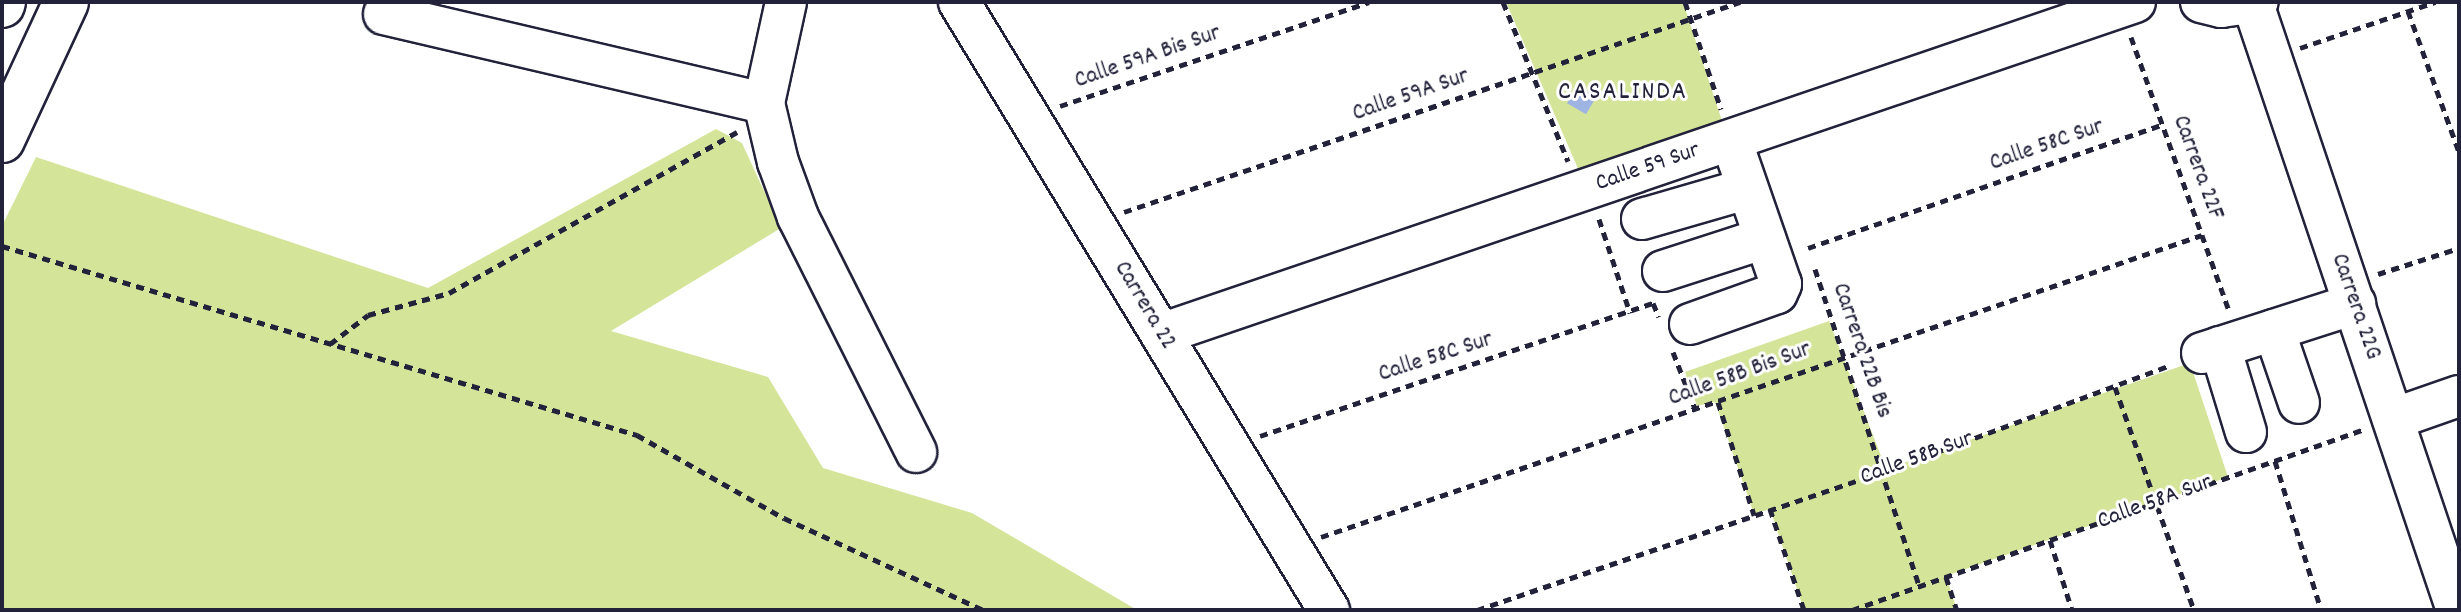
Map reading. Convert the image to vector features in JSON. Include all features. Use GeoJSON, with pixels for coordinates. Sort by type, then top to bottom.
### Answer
{"type":"FeatureCollection","features":[{"type":"Feature","properties":{"kind":"main road"},"geometry":{"type":"LineString","coordinates":[[2,140],[66,2]]}},
{"type":"Feature","properties":{"kind":"street"},"geometry":{"type":"LineString","coordinates":[[786,2],[764,103],[798,217],[916,452]]}},
{"type":"Feature","properties":{"kind":"street","name":"Carrera 22"},"geometry":{"type":"LineString","coordinates":[[959,2],[1329,610]]}},
{"type":"Feature","properties":{"kind":"street"},"geometry":{"type":"LineString","coordinates":[[2201,2],[2221,7],[2256,3]]}},
{"type":"Feature","properties":{"kind":"street","name":"Carrera 22G"},"geometry":{"type":"LineString","coordinates":[[2256,3],[2271,58],[2457,610]]}},
{"type":"Feature","properties":{"kind":"street","name":"Calle 59 Sur"},"geometry":{"type":"LineString","coordinates":[[1161,334],[2127,4]]}},
{"type":"Feature","properties":{"kind":"street"},"geometry":{"type":"LineString","coordinates":[[384,14],[764,103]]}},
{"type":"Feature","properties":{"kind":"street"},"geometry":{"type":"LineString","coordinates":[[1690,324],[1777,293],[1781,284],[1784,236],[1746,189],[1731,140]]}},
{"type":"Feature","properties":{"kind":"street"},"geometry":{"type":"LineString","coordinates":[[1642,219],[1746,189]]}},
{"type":"Feature","properties":{"kind":"street"},"geometry":{"type":"LineString","coordinates":[[1658,287],[1784,236]]}},
{"type":"Feature","properties":{"kind":"street"},"geometry":{"type":"LineString","coordinates":[[2234,343],[2351,294]]}},
{"type":"Feature","properties":{"kind":"street"},"geometry":{"type":"LineString","coordinates":[[2234,343],[2299,403]]}},
{"type":"Feature","properties":{"kind":"street"},"geometry":{"type":"LineString","coordinates":[[2234,343],[2246,432]]}},
{"type":"Feature","properties":{"kind":"street"},"geometry":{"type":"LineString","coordinates":[[2393,419],[2459,396]]}},
{"type":"Feature","properties":{"kind":"path","name":"Calle 59A Bis Sur"},"geometry":{"type":"LineString","coordinates":[[1029,117],[1369,2]]}},
{"type":"Feature","properties":{"kind":"path"},"geometry":{"type":"LineString","coordinates":[[1503,2],[1584,190],[1630,313]]}},
{"type":"Feature","properties":{"kind":"path"},"geometry":{"type":"LineString","coordinates":[[1685,2],[1731,140]]}},
{"type":"Feature","properties":{"kind":"path","name":"Calle 59A Sur"},"geometry":{"type":"LineString","coordinates":[[1093,223],[1740,2]]}},
{"type":"Feature","properties":{"kind":"path"},"geometry":{"type":"LineString","coordinates":[[2271,58],[2435,2]]}},
{"type":"Feature","properties":{"kind":"path","name":"Carrera 22F"},"geometry":{"type":"LineString","coordinates":[[2127,4],[2162,125],[2202,235],[2234,343]]}},
{"type":"Feature","properties":{"kind":"path"},"geometry":{"type":"LineString","coordinates":[[2408,11],[2459,152]]}},
{"type":"Feature","properties":{"kind":"path"},"geometry":{"type":"LineString","coordinates":[[329,344],[368,315],[449,293],[731,137],[764,103]]}},
{"type":"Feature","properties":{"kind":"path","name":"Calle 58C Sur"},"geometry":{"type":"LineString","coordinates":[[1808,248],[2162,125]]}},
{"type":"Feature","properties":{"kind":"path","name":"Calle 58B Bis Sur"},"geometry":{"type":"LineString","coordinates":[[1291,547],[2202,235]]}},
{"type":"Feature","properties":{"kind":"path","name":"Carrera 22B Bis"},"geometry":{"type":"LineString","coordinates":[[1784,236],[1808,248],[1846,356],[1919,586]]}},
{"type":"Feature","properties":{"kind":"path"},"geometry":{"type":"LineString","coordinates":[[2,246],[637,435],[784,518],[983,610]]}},
{"type":"Feature","properties":{"kind":"path"},"geometry":{"type":"LineString","coordinates":[[2351,294],[2459,248]]}},
{"type":"Feature","properties":{"kind":"path","name":"Calle 58C Sur"},"geometry":{"type":"LineString","coordinates":[[1230,446],[1630,313],[1658,287]]}},
{"type":"Feature","properties":{"kind":"path","name":"Calle 58B Sur"},"geometry":{"type":"LineString","coordinates":[[1477,610],[1883,472],[2234,343]]}},
{"type":"Feature","properties":{"kind":"path"},"geometry":{"type":"LineString","coordinates":[[2115,387],[2194,610]]}},
{"type":"Feature","properties":{"kind":"path"},"geometry":{"type":"LineString","coordinates":[[1718,402],[1754,515]]}},
{"type":"Feature","properties":{"kind":"path","name":"Calle 58A Sur"},"geometry":{"type":"LineString","coordinates":[[1852,610],[2393,419]]}},
{"type":"Feature","properties":{"kind":"path"},"geometry":{"type":"LineString","coordinates":[[2275,461],[2321,610]]}},
{"type":"Feature","properties":{"kind":"path"},"geometry":{"type":"LineString","coordinates":[[1770,508],[1804,610]]}},
{"type":"Feature","properties":{"kind":"path"},"geometry":{"type":"LineString","coordinates":[[2050,540],[2072,610]]}},
{"type":"Feature","properties":{"kind":"path"},"geometry":{"type":"LineString","coordinates":[[1946,577],[1957,610]]}},
{"type":"Feature","properties":{"kind":"green space"},"geometry":{"type":"Polygon","coordinates":[[[1506,2],[1683,2],[1722,121],[1579,171],[1506,2]]]}},
{"type":"Feature","properties":{"kind":"green space"},"geometry":{"type":"Polygon","coordinates":[[[716,129],[742,143],[781,228],[611,331],[768,377],[823,468],[972,513],[1137,610],[2,610],[2,226],[36,157],[428,288],[716,129]]]}},
{"type":"Feature","properties":{"kind":"green space"},"geometry":{"type":"Polygon","coordinates":[[[1829,321],[1886,469],[2190,363],[2228,477],[1946,576],[1957,610],[1804,610],[1770,509],[1754,514],[1715,402],[1697,406],[1685,372],[1829,321]]]}},
{"type":"Feature","properties":{"kind":"building"},"geometry":{"type":"Polygon","coordinates":[[[1577,86],[1596,97],[1586,114],[1567,103],[1577,86]]]}},
{"type":"Feature","properties":{"kind":"district","name":"CASALINDA"},"geometry":{"type":"Point","coordinates":[1623,93]}}]}
